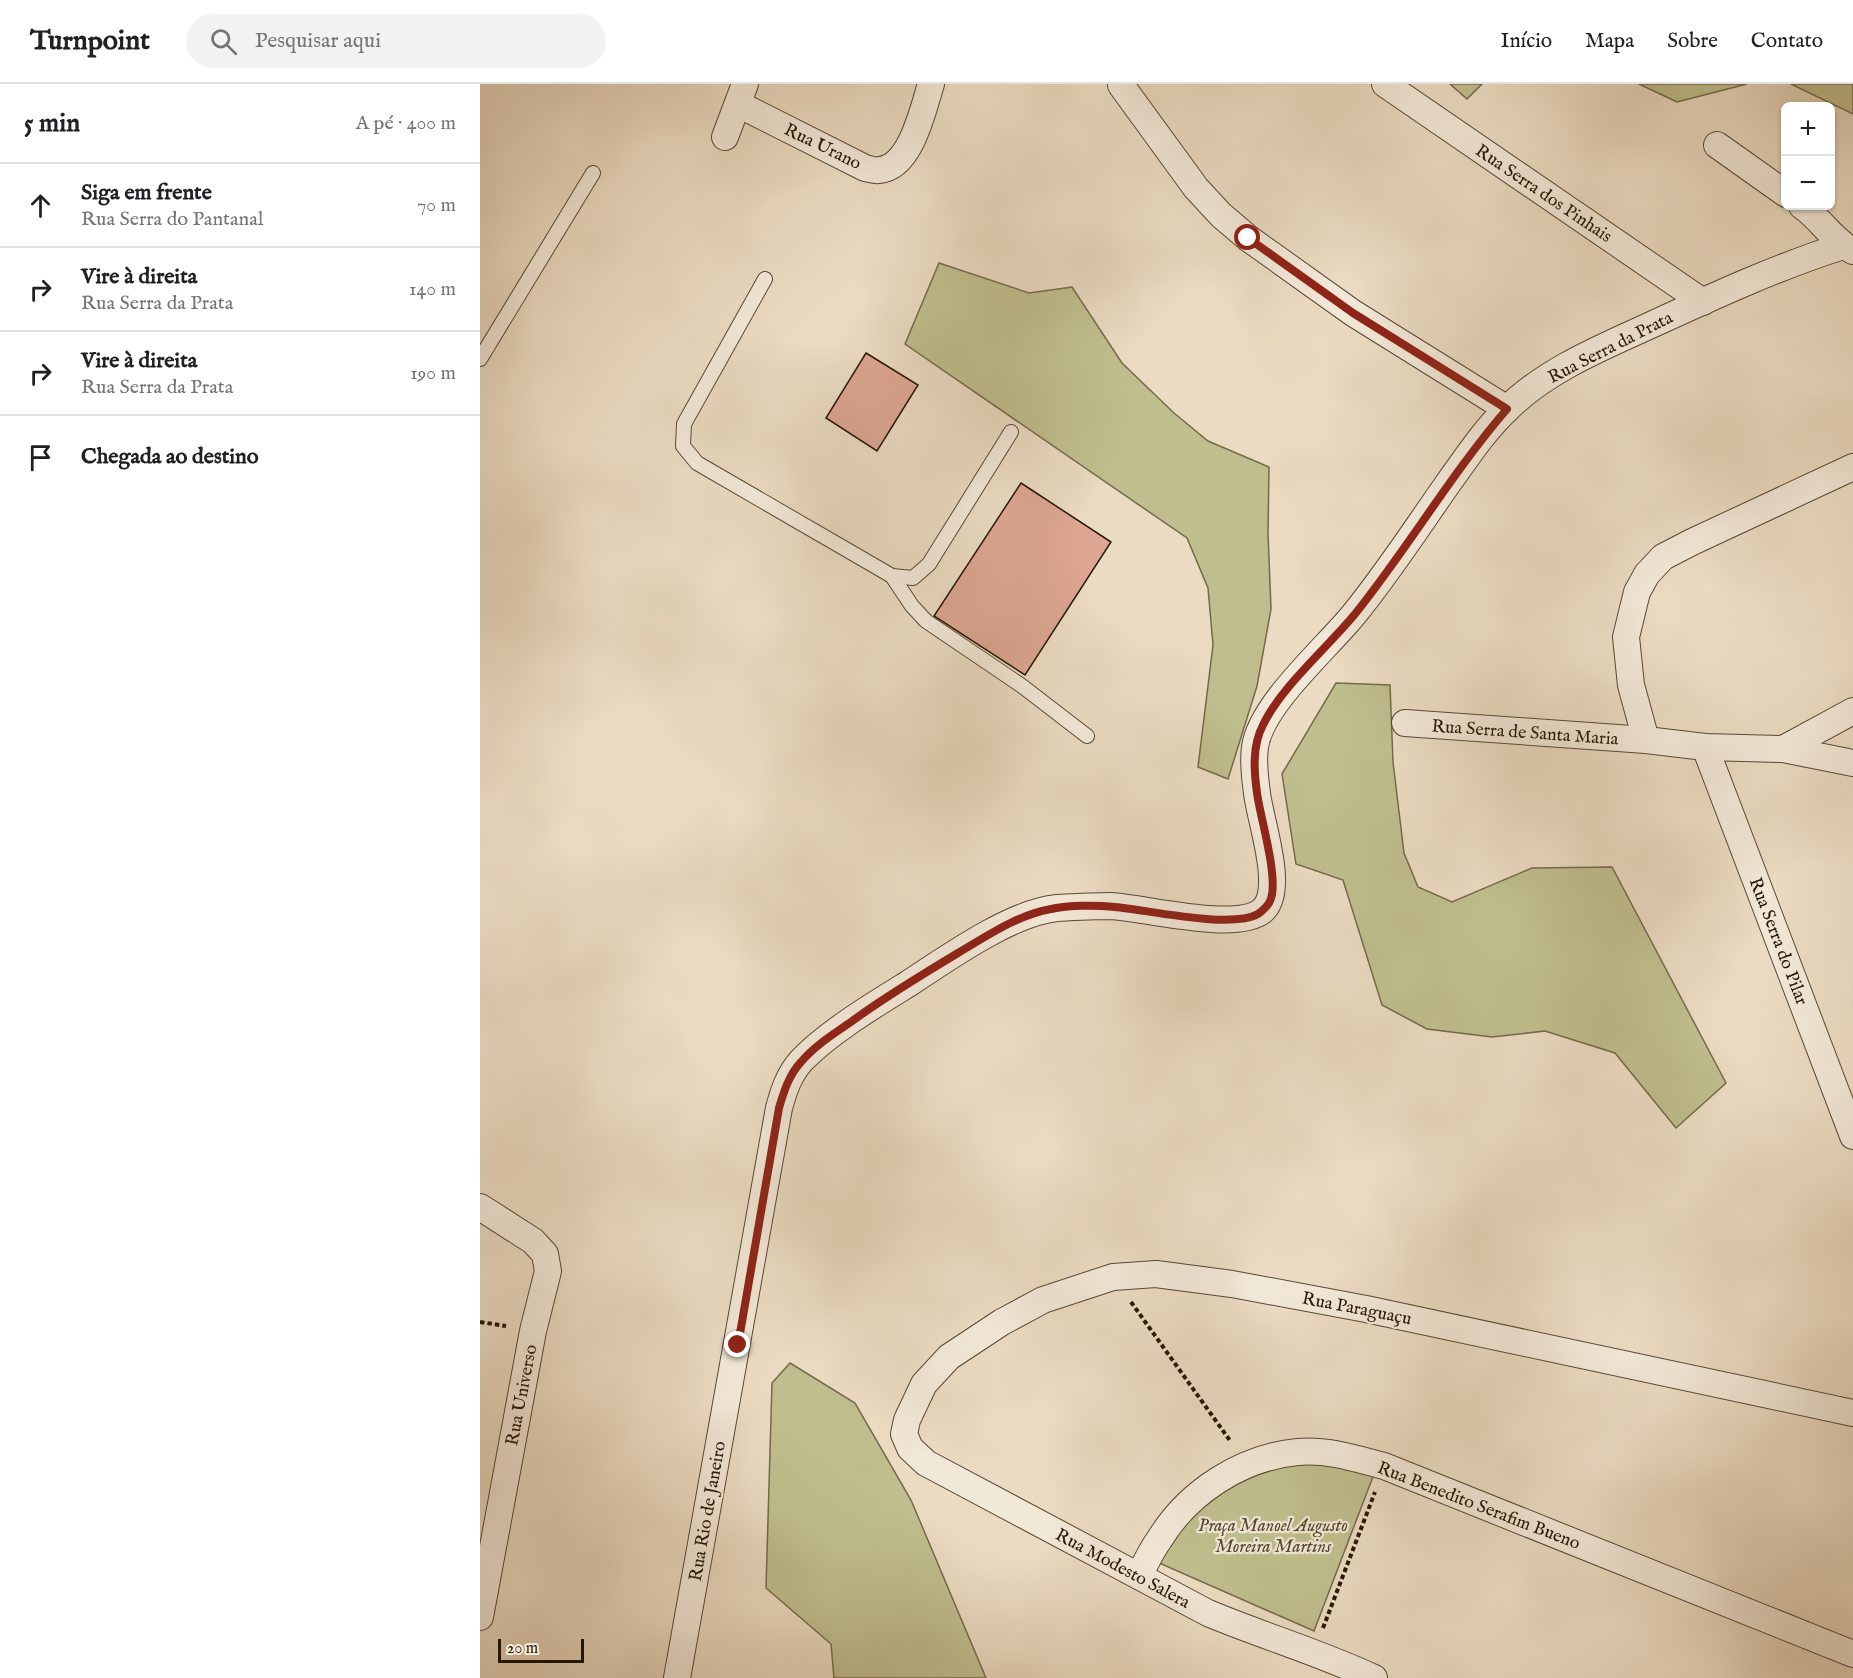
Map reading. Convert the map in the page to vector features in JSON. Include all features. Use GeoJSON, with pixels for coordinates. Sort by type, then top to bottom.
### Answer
{"type":"FeatureCollection","features":[{"type":"Feature","properties":{"kind":"street","name":"Rua Urano"},"geometry":{"type":"LineString","coordinates":[[741,94],[865,168],[879,170],[891,166],[909,146],[931,84]]}},
{"type":"Feature","properties":{"kind":"street","name":"Rua Serra dos Pinhais"},"geometry":{"type":"LineString","coordinates":[[1385,84],[1703,302]]}},
{"type":"Feature","properties":{"kind":"street"},"geometry":{"type":"LineString","coordinates":[[1121,85],[1196,188],[1221,215],[1248,238],[1353,313],[1507,409]]}},
{"type":"Feature","properties":{"kind":"street"},"geometry":{"type":"LineString","coordinates":[[725,138],[741,94]]}},
{"type":"Feature","properties":{"kind":"street"},"geometry":{"type":"LineString","coordinates":[[1717,145],[1781,191]]}},
{"type":"Feature","properties":{"kind":"street"},"geometry":{"type":"LineString","coordinates":[[1807,210],[1848,249]]}},
{"type":"Feature","properties":{"kind":"street","name":"Rua Serra da Prata"},"geometry":{"type":"LineString","coordinates":[[738,1345],[779,1108],[785,1085],[799,1063],[817,1046],[878,1003],[997,929],[1024,917],[1052,908],[1111,906],[1222,920],[1257,914],[1265,908],[1270,902],[1272,892],[1271,862],[1257,793],[1255,766],[1255,745],[1263,724],[1282,696],[1355,613],[1475,446],[1507,409],[1532,388],[1565,367],[1703,302],[1792,262],[1848,249]]}},
{"type":"Feature","properties":{"kind":"street"},"geometry":{"type":"LineString","coordinates":[[1646,740],[1631,685],[1626,637],[1637,592],[1647,574],[1663,557],[1853,467]]}},
{"type":"Feature","properties":{"kind":"street"},"geometry":{"type":"LineString","coordinates":[[1783,749],[1853,711]]}},
{"type":"Feature","properties":{"kind":"street","name":"Rua Serra de Santa Maria"},"geometry":{"type":"LineString","coordinates":[[1405,723],[1646,740],[1705,747],[1783,749],[1853,762]]}},
{"type":"Feature","properties":{"kind":"street","name":"Rua Serra do Pilar"},"geometry":{"type":"LineString","coordinates":[[1705,747],[1853,1136]]}},
{"type":"Feature","properties":{"kind":"street","name":"Rua Universo"},"geometry":{"type":"LineString","coordinates":[[480,1207],[533,1241],[545,1254],[548,1271],[533,1331],[480,1617]]}},
{"type":"Feature","properties":{"kind":"street","name":"Rua Paraguaçu"},"geometry":{"type":"LineString","coordinates":[[907,1420],[924,1384],[949,1357],[1002,1322],[1043,1300],[1113,1276],[1156,1274],[1232,1284],[1377,1311],[1853,1413]]}},
{"type":"Feature","properties":{"kind":"street","name":"Rua Rio de Janeiro"},"geometry":{"type":"LineString","coordinates":[[677,1678],[738,1345]]}},
{"type":"Feature","properties":{"kind":"street","name":"Rua Modesto Salera"},"geometry":{"type":"LineString","coordinates":[[907,1420],[904,1434],[910,1448],[926,1463],[1208,1613],[1374,1678]]}},
{"type":"Feature","properties":{"kind":"street","name":"Rua Benedito Serafim Bueno"},"geometry":{"type":"LineString","coordinates":[[1139,1576],[1159,1539],[1176,1517],[1195,1497],[1228,1473],[1247,1464],[1299,1451],[1333,1454],[1384,1466],[1853,1654]]}},
{"type":"Feature","properties":{"kind":"lane"},"geometry":{"type":"LineString","coordinates":[[480,359],[593,173]]}},
{"type":"Feature","properties":{"kind":"lane"},"geometry":{"type":"LineString","coordinates":[[765,279],[684,424],[682,446],[698,464],[892,576],[913,578],[929,564],[1011,432]]}},
{"type":"Feature","properties":{"kind":"lane"},"geometry":{"type":"LineString","coordinates":[[892,576],[912,606],[926,621],[1022,686],[1087,736]]}},
{"type":"Feature","properties":{"kind":"path"},"geometry":{"type":"LineString","coordinates":[[1113,1276],[1247,1464]]}},
{"type":"Feature","properties":{"kind":"path"},"geometry":{"type":"LineString","coordinates":[[1313,1654],[1384,1466]]}},
{"type":"Feature","properties":{"kind":"green space"},"geometry":{"type":"Polygon","coordinates":[[[1450,84],[1482,84],[1467,99],[1450,84]]]}},
{"type":"Feature","properties":{"kind":"green space"},"geometry":{"type":"Polygon","coordinates":[[[1639,84],[1747,84],[1677,102],[1639,84]]]}},
{"type":"Feature","properties":{"kind":"green space"},"geometry":{"type":"Polygon","coordinates":[[[1791,84],[1853,84],[1853,114],[1835,105],[1835,102],[1828,102],[1791,84]]]}},
{"type":"Feature","properties":{"kind":"green space"},"geometry":{"type":"Polygon","coordinates":[[[939,263],[1029,293],[1072,287],[1122,363],[1174,413],[1208,441],[1269,467],[1268,533],[1271,609],[1257,686],[1228,779],[1198,767],[1213,645],[1208,588],[1187,538],[905,344],[939,263]]]}},
{"type":"Feature","properties":{"kind":"green space"},"geometry":{"type":"Polygon","coordinates":[[[1336,683],[1390,685],[1393,762],[1404,853],[1418,887],[1452,902],[1532,868],[1612,867],[1726,1083],[1676,1128],[1615,1053],[1545,1031],[1492,1037],[1427,1029],[1382,1005],[1343,880],[1296,864],[1282,774],[1336,683]]]}},
{"type":"Feature","properties":{"kind":"green space"},"geometry":{"type":"Polygon","coordinates":[[[790,1363],[855,1403],[911,1500],[986,1678],[834,1678],[831,1644],[766,1588],[772,1383],[790,1363]]]}},
{"type":"Feature","properties":{"kind":"green space","name":"Praça Manoel Augusto Moreira Martins"},"geometry":{"type":"Polygon","coordinates":[[[1303,1453],[1374,1474],[1314,1631],[1150,1559],[1197,1496],[1303,1453]]]}},
{"type":"Feature","properties":{"kind":"building"},"geometry":{"type":"Polygon","coordinates":[[[866,353],[918,385],[877,451],[826,418],[866,353]]]}},
{"type":"Feature","properties":{"kind":"building"},"geometry":{"type":"Polygon","coordinates":[[[1021,483],[1111,542],[1025,675],[934,616],[1021,483]]]}},
{"type":"Feature","properties":{"kind":"route"},"geometry":{"type":"LineString","coordinates":[[738,1345],[779,1108],[785,1085],[799,1063],[817,1046],[878,1003],[997,929],[1024,917],[1052,908],[1111,906],[1222,920],[1257,914],[1265,908],[1270,902],[1272,892],[1271,862],[1257,793],[1255,766],[1255,745],[1263,724],[1282,696],[1355,613],[1475,446],[1507,409],[1353,313],[1248,238]]}}]}
